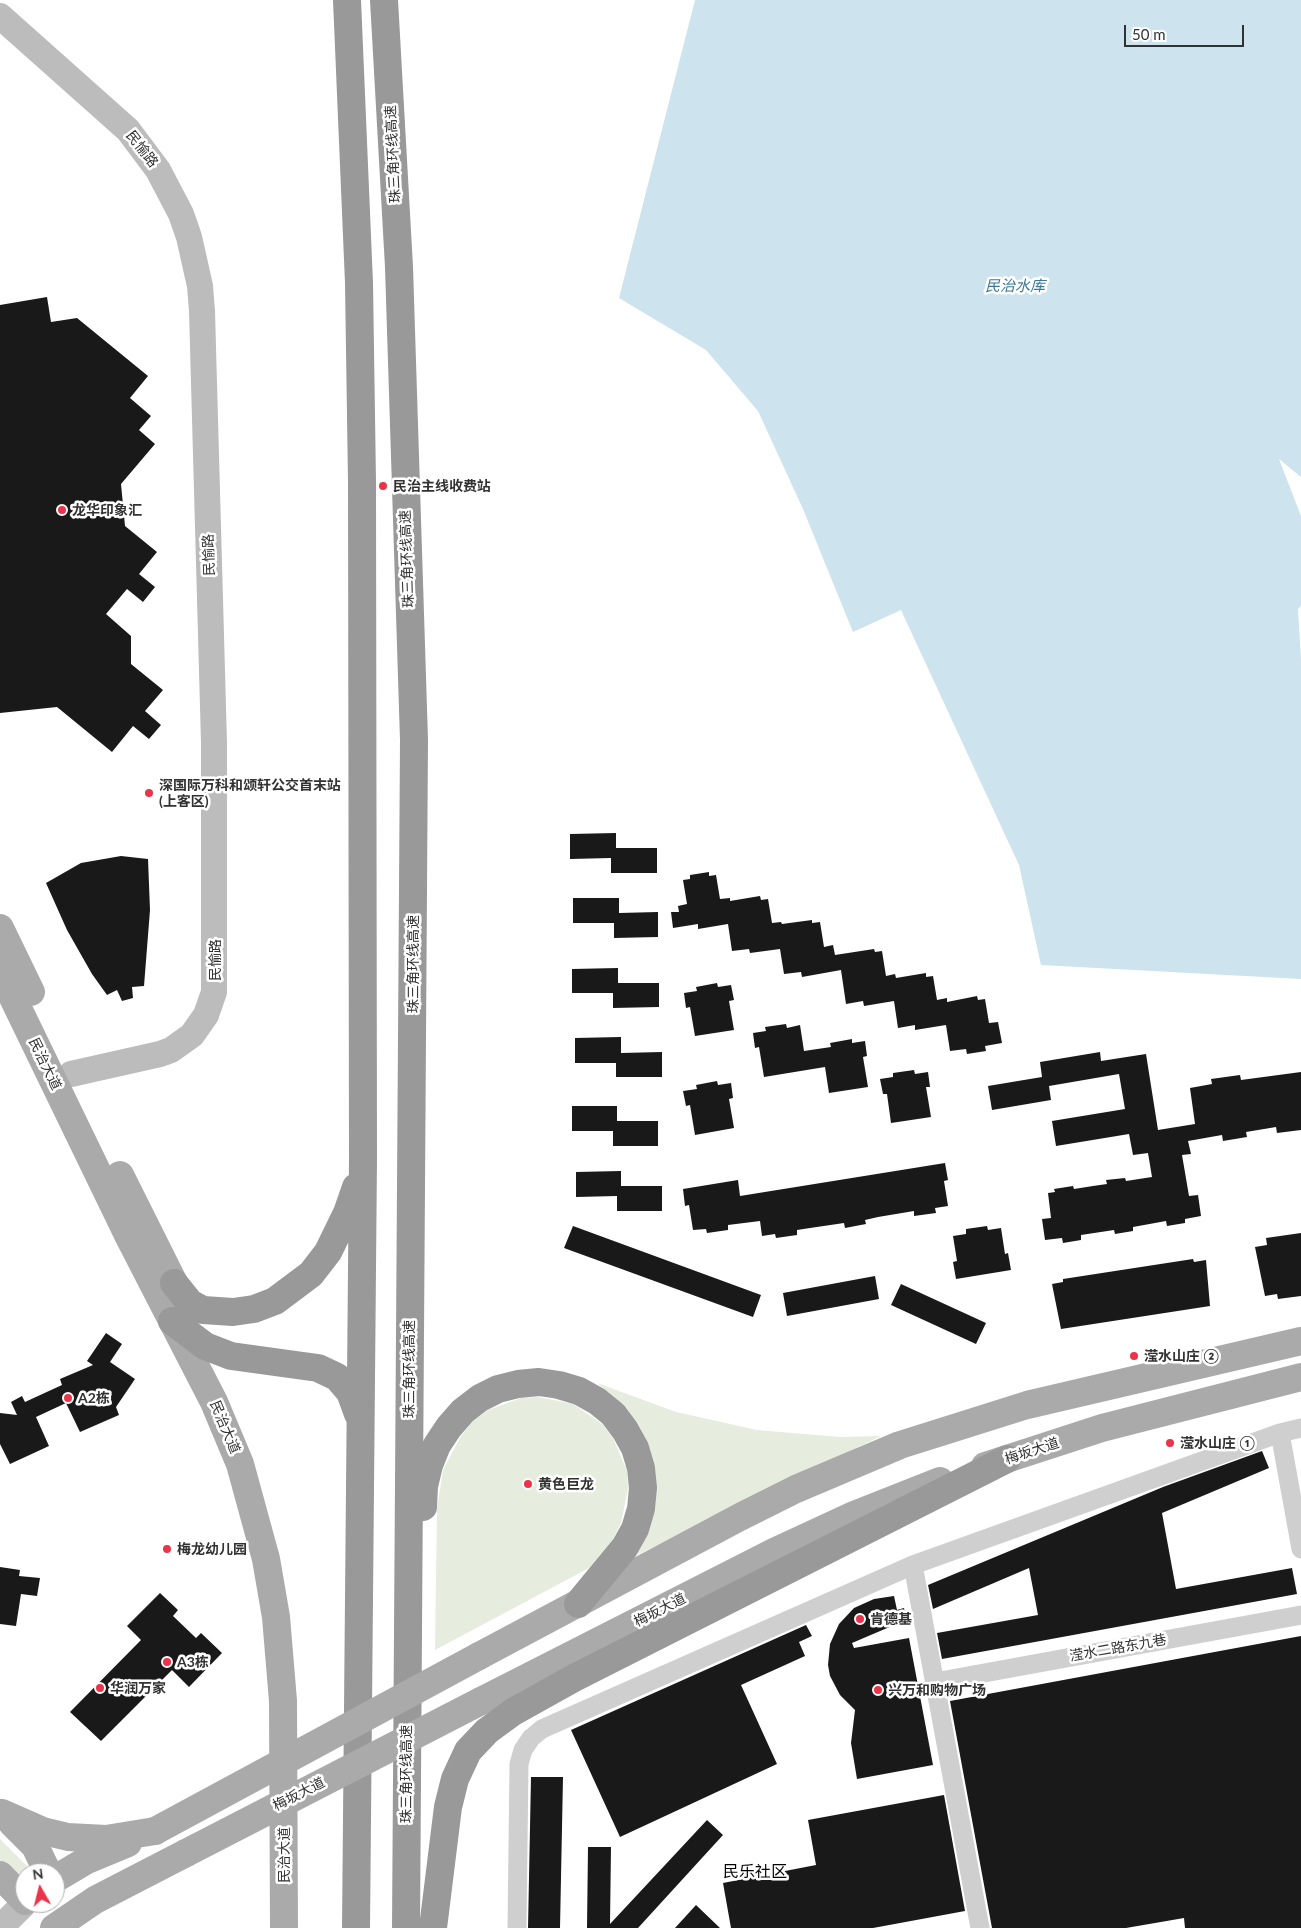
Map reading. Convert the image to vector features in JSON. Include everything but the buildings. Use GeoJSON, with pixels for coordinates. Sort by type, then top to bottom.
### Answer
{"type":"FeatureCollection","features":[{"type":"Feature","properties":{"kind":"highway"},"geometry":{"type":"LineString","coordinates":[[347,0],[359,283],[362,462],[363,1158],[359,1424],[356,1928]]}},
{"type":"Feature","properties":{"kind":"highway","name":"珠三角环线高速"},"geometry":{"type":"LineString","coordinates":[[384,0],[399,268],[414,740],[406,1928]]}},
{"type":"Feature","properties":{"kind":"highway"},"geometry":{"type":"LineString","coordinates":[[174,1283],[190,1303],[203,1310],[233,1312],[254,1309],[275,1301],[311,1274],[328,1252],[347,1213],[363,1158]]}},
{"type":"Feature","properties":{"kind":"highway"},"geometry":{"type":"LineString","coordinates":[[172,1321],[205,1346],[231,1356],[318,1368],[338,1377],[350,1392],[359,1424]]}},
{"type":"Feature","properties":{"kind":"highway"},"geometry":{"type":"LineString","coordinates":[[426,1928],[419,1846],[424,1486],[429,1465],[449,1427],[463,1411],[480,1398],[498,1389],[518,1384],[539,1382],[579,1391],[597,1401],[613,1414],[635,1448],[641,1468],[643,1488],[641,1509],[635,1528],[625,1546],[578,1604]]}},
{"type":"Feature","properties":{"kind":"highway"},"geometry":{"type":"LineString","coordinates":[[433,1928],[448,1807],[454,1779],[468,1751],[487,1731],[513,1712],[574,1678],[1007,1458]]}},
{"type":"Feature","properties":{"kind":"main road","name":"民治大道"},"geometry":{"type":"LineString","coordinates":[[0,928],[174,1283]]}},
{"type":"Feature","properties":{"kind":"main road","name":"民治大道"},"geometry":{"type":"LineString","coordinates":[[0,971],[127,1233],[226,1427],[240,1464],[266,1559],[276,1617],[283,1701],[284,1928]]}},
{"type":"Feature","properties":{"kind":"main road"},"geometry":{"type":"LineString","coordinates":[[65,1873],[87,1860],[155,1831],[479,1656],[796,1489],[900,1445],[1027,1405],[1301,1341]]}},
{"type":"Feature","properties":{"kind":"main road","name":"梅坂大道"},"geometry":{"type":"LineString","coordinates":[[53,1928],[95,1900],[481,1700],[774,1552],[854,1515],[938,1482],[1102,1428],[1301,1377]]}},
{"type":"Feature","properties":{"kind":"main road"},"geometry":{"type":"LineString","coordinates":[[1,1812],[43,1831],[68,1837],[106,1838],[155,1831]]}},
{"type":"Feature","properties":{"kind":"main road"},"geometry":{"type":"LineString","coordinates":[[1,1812],[35,1846],[43,1863]]}},
{"type":"Feature","properties":{"kind":"main road"},"geometry":{"type":"LineString","coordinates":[[0,1875],[15,1891]]}},
{"type":"Feature","properties":{"kind":"main road"},"geometry":{"type":"LineString","coordinates":[[37,1913],[53,1928]]}},
{"type":"Feature","properties":{"kind":"main road"},"geometry":{"type":"LineString","coordinates":[[52,1913],[53,1928]]}},
{"type":"Feature","properties":{"kind":"street","name":"民愉路"},"geometry":{"type":"LineString","coordinates":[[0,16],[122,124],[158,170],[178,206],[190,237],[200,286],[202,311],[214,743],[214,992],[200,1026],[187,1039],[171,1050],[71,1074]]}},
{"type":"Feature","properties":{"kind":"street"},"geometry":{"type":"LineString","coordinates":[[517,1928],[519,1764],[523,1750],[531,1738],[542,1729],[913,1565],[1280,1433],[1301,1428]]}},
{"type":"Feature","properties":{"kind":"street"},"geometry":{"type":"LineString","coordinates":[[1280,1433],[1301,1549]]}},
{"type":"Feature","properties":{"kind":"street"},"geometry":{"type":"LineString","coordinates":[[913,1565],[980,1928]]}},
{"type":"Feature","properties":{"kind":"street","name":"滢水二路东九巷"},"geometry":{"type":"LineString","coordinates":[[935,1682],[1301,1615]]}},
{"type":"Feature","properties":{"kind":"street"},"geometry":{"type":"LineString","coordinates":[[0,1928],[15,1913]]}},
{"type":"Feature","properties":{"kind":"shaded area"},"geometry":{"type":"Polygon","coordinates":[[[597,1383],[676,1412],[757,1430],[840,1437],[881,1436],[637,1555],[648,1534],[655,1512],[657,1489],[655,1465],[648,1443],[637,1422],[623,1404],[597,1383]]]}},
{"type":"Feature","properties":{"kind":"shaded area"},"geometry":{"type":"Polygon","coordinates":[[[539,1397],[573,1404],[602,1424],[613,1438],[627,1471],[628,1488],[621,1523],[613,1539],[589,1568],[435,1650],[437,1509],[443,1470],[461,1436],[473,1421],[488,1410],[521,1398],[539,1397]]]}},
{"type":"Feature","properties":{"kind":"shaded area"},"geometry":{"type":"Polygon","coordinates":[[[0,1839],[24,1863],[15,1863],[15,1874],[0,1860],[0,1839]]]}},
{"type":"Feature","properties":{"kind":"water","name":"民治水库"},"geometry":{"type":"Polygon","coordinates":[[[695,0],[1301,0],[1301,477],[1279,459],[1301,516],[1301,606],[1298,609],[1301,659],[1301,979],[1041,965],[1019,865],[901,610],[853,632],[803,509],[758,411],[706,350],[619,298],[695,0]]]}},
{"type":"Feature","properties":{"kind":"place","name":"民治主线收费站"},"geometry":{"type":"Point","coordinates":[383,486]}},
{"type":"Feature","properties":{"kind":"place","name":"龙华印象汇"},"geometry":{"type":"Point","coordinates":[62,510]}},
{"type":"Feature","properties":{"kind":"place","name":"深国际万科和颂轩公交首末站 (上客区)"},"geometry":{"type":"Point","coordinates":[149,793]}},
{"type":"Feature","properties":{"kind":"place","name":"滢水山庄 ②"},"geometry":{"type":"Point","coordinates":[1134,1356]}},
{"type":"Feature","properties":{"kind":"place","name":"A2栋"},"geometry":{"type":"Point","coordinates":[68,1398]}},
{"type":"Feature","properties":{"kind":"place","name":"滢水山庄 ①"},"geometry":{"type":"Point","coordinates":[1170,1443]}},
{"type":"Feature","properties":{"kind":"place","name":"黄色巨龙"},"geometry":{"type":"Point","coordinates":[528,1484]}},
{"type":"Feature","properties":{"kind":"place","name":"梅龙幼儿园"},"geometry":{"type":"Point","coordinates":[167,1549]}},
{"type":"Feature","properties":{"kind":"place","name":"肯德基"},"geometry":{"type":"Point","coordinates":[860,1619]}},
{"type":"Feature","properties":{"kind":"place","name":"A3栋"},"geometry":{"type":"Point","coordinates":[167,1662]}},
{"type":"Feature","properties":{"kind":"place","name":"华润万家"},"geometry":{"type":"Point","coordinates":[100,1688]}},
{"type":"Feature","properties":{"kind":"place","name":"兴万和购物广场"},"geometry":{"type":"Point","coordinates":[878,1690]}},
{"type":"Feature","properties":{"kind":"district","name":"民乐社区"},"geometry":{"type":"Point","coordinates":[755,1872]}}]}
